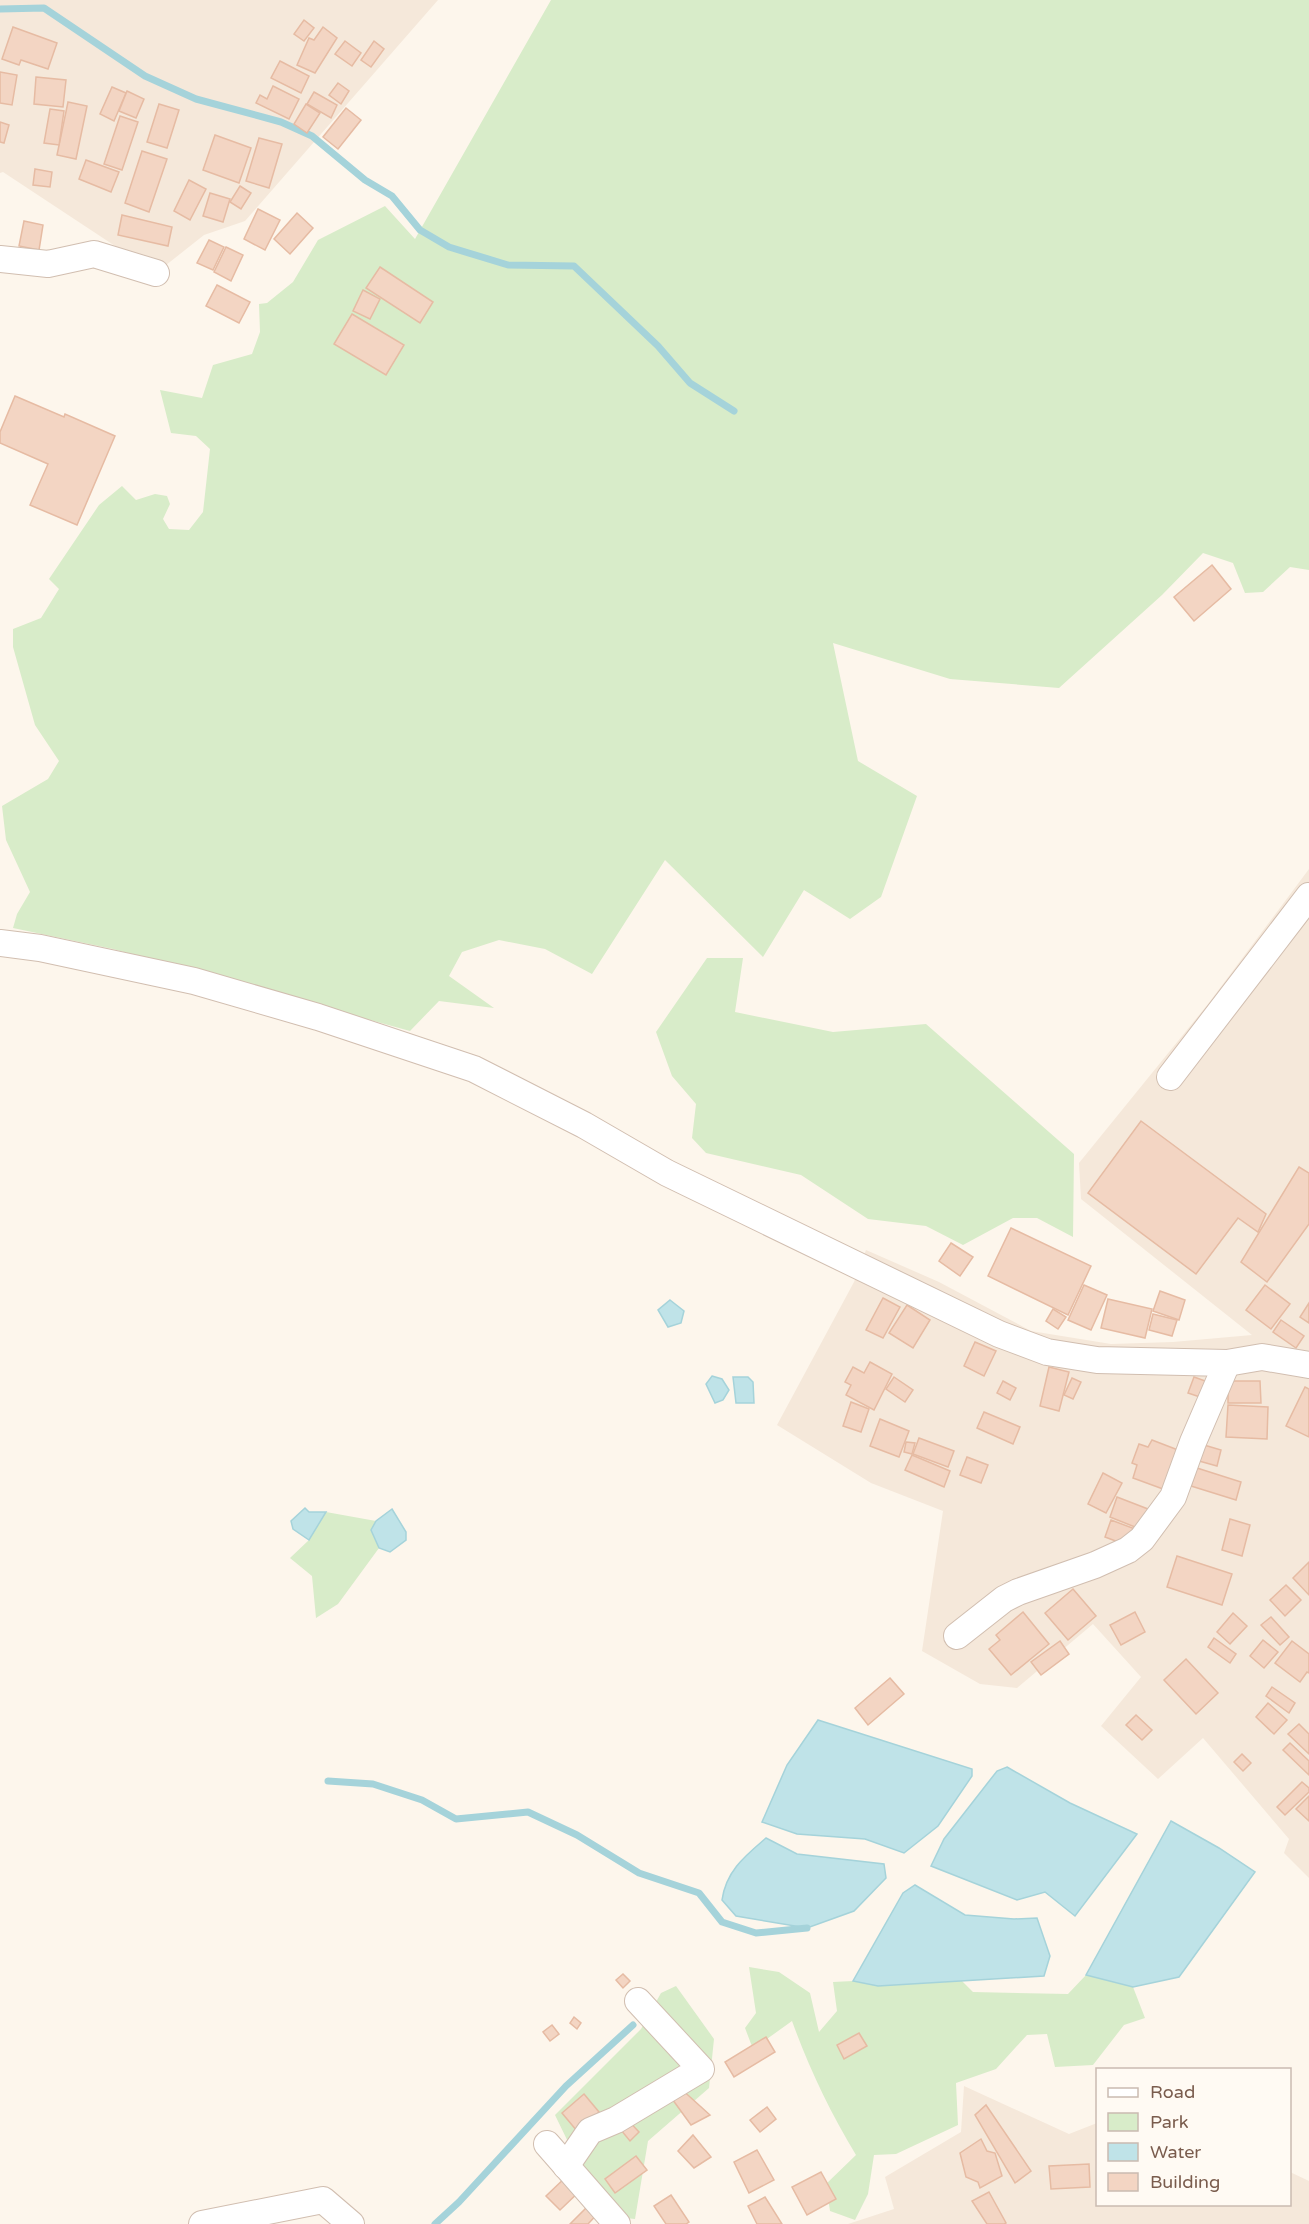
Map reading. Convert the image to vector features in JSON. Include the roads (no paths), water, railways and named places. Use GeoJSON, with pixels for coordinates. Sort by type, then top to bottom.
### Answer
{"type":"FeatureCollection","features":[{"type":"Feature","properties":{"kind":"street"},"geometry":{"type":"LineString","coordinates":[[0,259],[48,264],[94,254],[156,273]]}},
{"type":"Feature","properties":{"kind":"street"},"geometry":{"type":"LineString","coordinates":[[1170,1077],[1305,911]]}},
{"type":"Feature","properties":{"kind":"street"},"geometry":{"type":"LineString","coordinates":[[0,943],[40,948],[194,981],[318,1017],[474,1069],[584,1125],[667,1173],[999,1334],[1047,1352],[1097,1360],[1227,1363],[1262,1356],[1309,1365]]}},
{"type":"Feature","properties":{"kind":"street"},"geometry":{"type":"LineString","coordinates":[[957,1636],[1004,1599],[1095,1565],[1128,1550],[1142,1539],[1173,1497],[1193,1442],[1227,1363]]}},
{"type":"Feature","properties":{"kind":"street"},"geometry":{"type":"LineString","coordinates":[[566,2166],[590,2131],[616,2120],[700,2069],[638,2001]]}},
{"type":"Feature","properties":{"kind":"street"},"geometry":{"type":"LineString","coordinates":[[547,2144],[617,2224]]}},
{"type":"Feature","properties":{"kind":"street"},"geometry":{"type":"LineString","coordinates":[[202,2224],[323,2200],[351,2224]]}},
{"type":"Feature","properties":{"kind":"water"},"geometry":{"type":"Polygon","coordinates":[[[670,1300],[684,1311],[681,1323],[668,1327],[658,1310],[670,1300]]]}},
{"type":"Feature","properties":{"kind":"water"},"geometry":{"type":"Polygon","coordinates":[[[712,1376],[722,1379],[729,1390],[723,1400],[715,1403],[706,1384],[712,1376]]]}},
{"type":"Feature","properties":{"kind":"water"},"geometry":{"type":"Polygon","coordinates":[[[733,1377],[748,1377],[753,1382],[754,1403],[736,1403],[733,1377]]]}},
{"type":"Feature","properties":{"kind":"water"},"geometry":{"type":"Polygon","coordinates":[[[305,1508],[309,1512],[326,1512],[309,1540],[293,1529],[291,1521],[305,1508]]]}},
{"type":"Feature","properties":{"kind":"water"},"geometry":{"type":"Polygon","coordinates":[[[392,1509],[406,1532],[406,1540],[390,1552],[379,1548],[371,1530],[376,1521],[392,1509]]]}},
{"type":"Feature","properties":{"kind":"water"},"geometry":{"type":"Polygon","coordinates":[[[818,1720],[972,1769],[972,1776],[938,1826],[904,1853],[865,1839],[797,1834],[762,1822],[787,1765],[818,1720]]]}},
{"type":"Feature","properties":{"kind":"water"},"geometry":{"type":"Polygon","coordinates":[[[1007,1767],[1070,1803],[1137,1834],[1075,1916],[1045,1892],[1017,1900],[931,1866],[944,1839],[997,1771],[1007,1767]]]}},
{"type":"Feature","properties":{"kind":"water"},"geometry":{"type":"Polygon","coordinates":[[[1171,1821],[1219,1848],[1255,1872],[1179,1977],[1133,1987],[1086,1975],[1171,1821]]]}},
{"type":"Feature","properties":{"kind":"water"},"geometry":{"type":"Polygon","coordinates":[[[766,1838],[797,1854],[884,1864],[886,1878],[854,1911],[807,1928],[736,1916],[722,1900],[724,1890],[732,1872],[766,1838]]]}},
{"type":"Feature","properties":{"kind":"water"},"geometry":{"type":"Polygon","coordinates":[[[915,1885],[965,1915],[1014,1919],[1037,1918],[1050,1956],[1044,1976],[878,1986],[853,1981],[903,1893],[915,1885]]]}},
{"type":"Feature","properties":{"kind":"waterway"},"geometry":{"type":"LineString","coordinates":[[0,9],[44,8],[145,76],[196,99],[281,122],[312,136],[365,180],[392,196],[420,230],[449,247],[508,265],[574,266],[658,346],[690,383],[734,411]]}},
{"type":"Feature","properties":{"kind":"waterway"},"geometry":{"type":"LineString","coordinates":[[328,1781],[373,1784],[422,1800],[456,1819],[528,1812],[577,1835],[639,1873],[699,1893],[722,1922],[756,1933],[807,1928]]}},
{"type":"Feature","properties":{"kind":"waterway"},"geometry":{"type":"LineString","coordinates":[[435,2224],[459,2202],[566,2086],[633,2025]]}}]}
